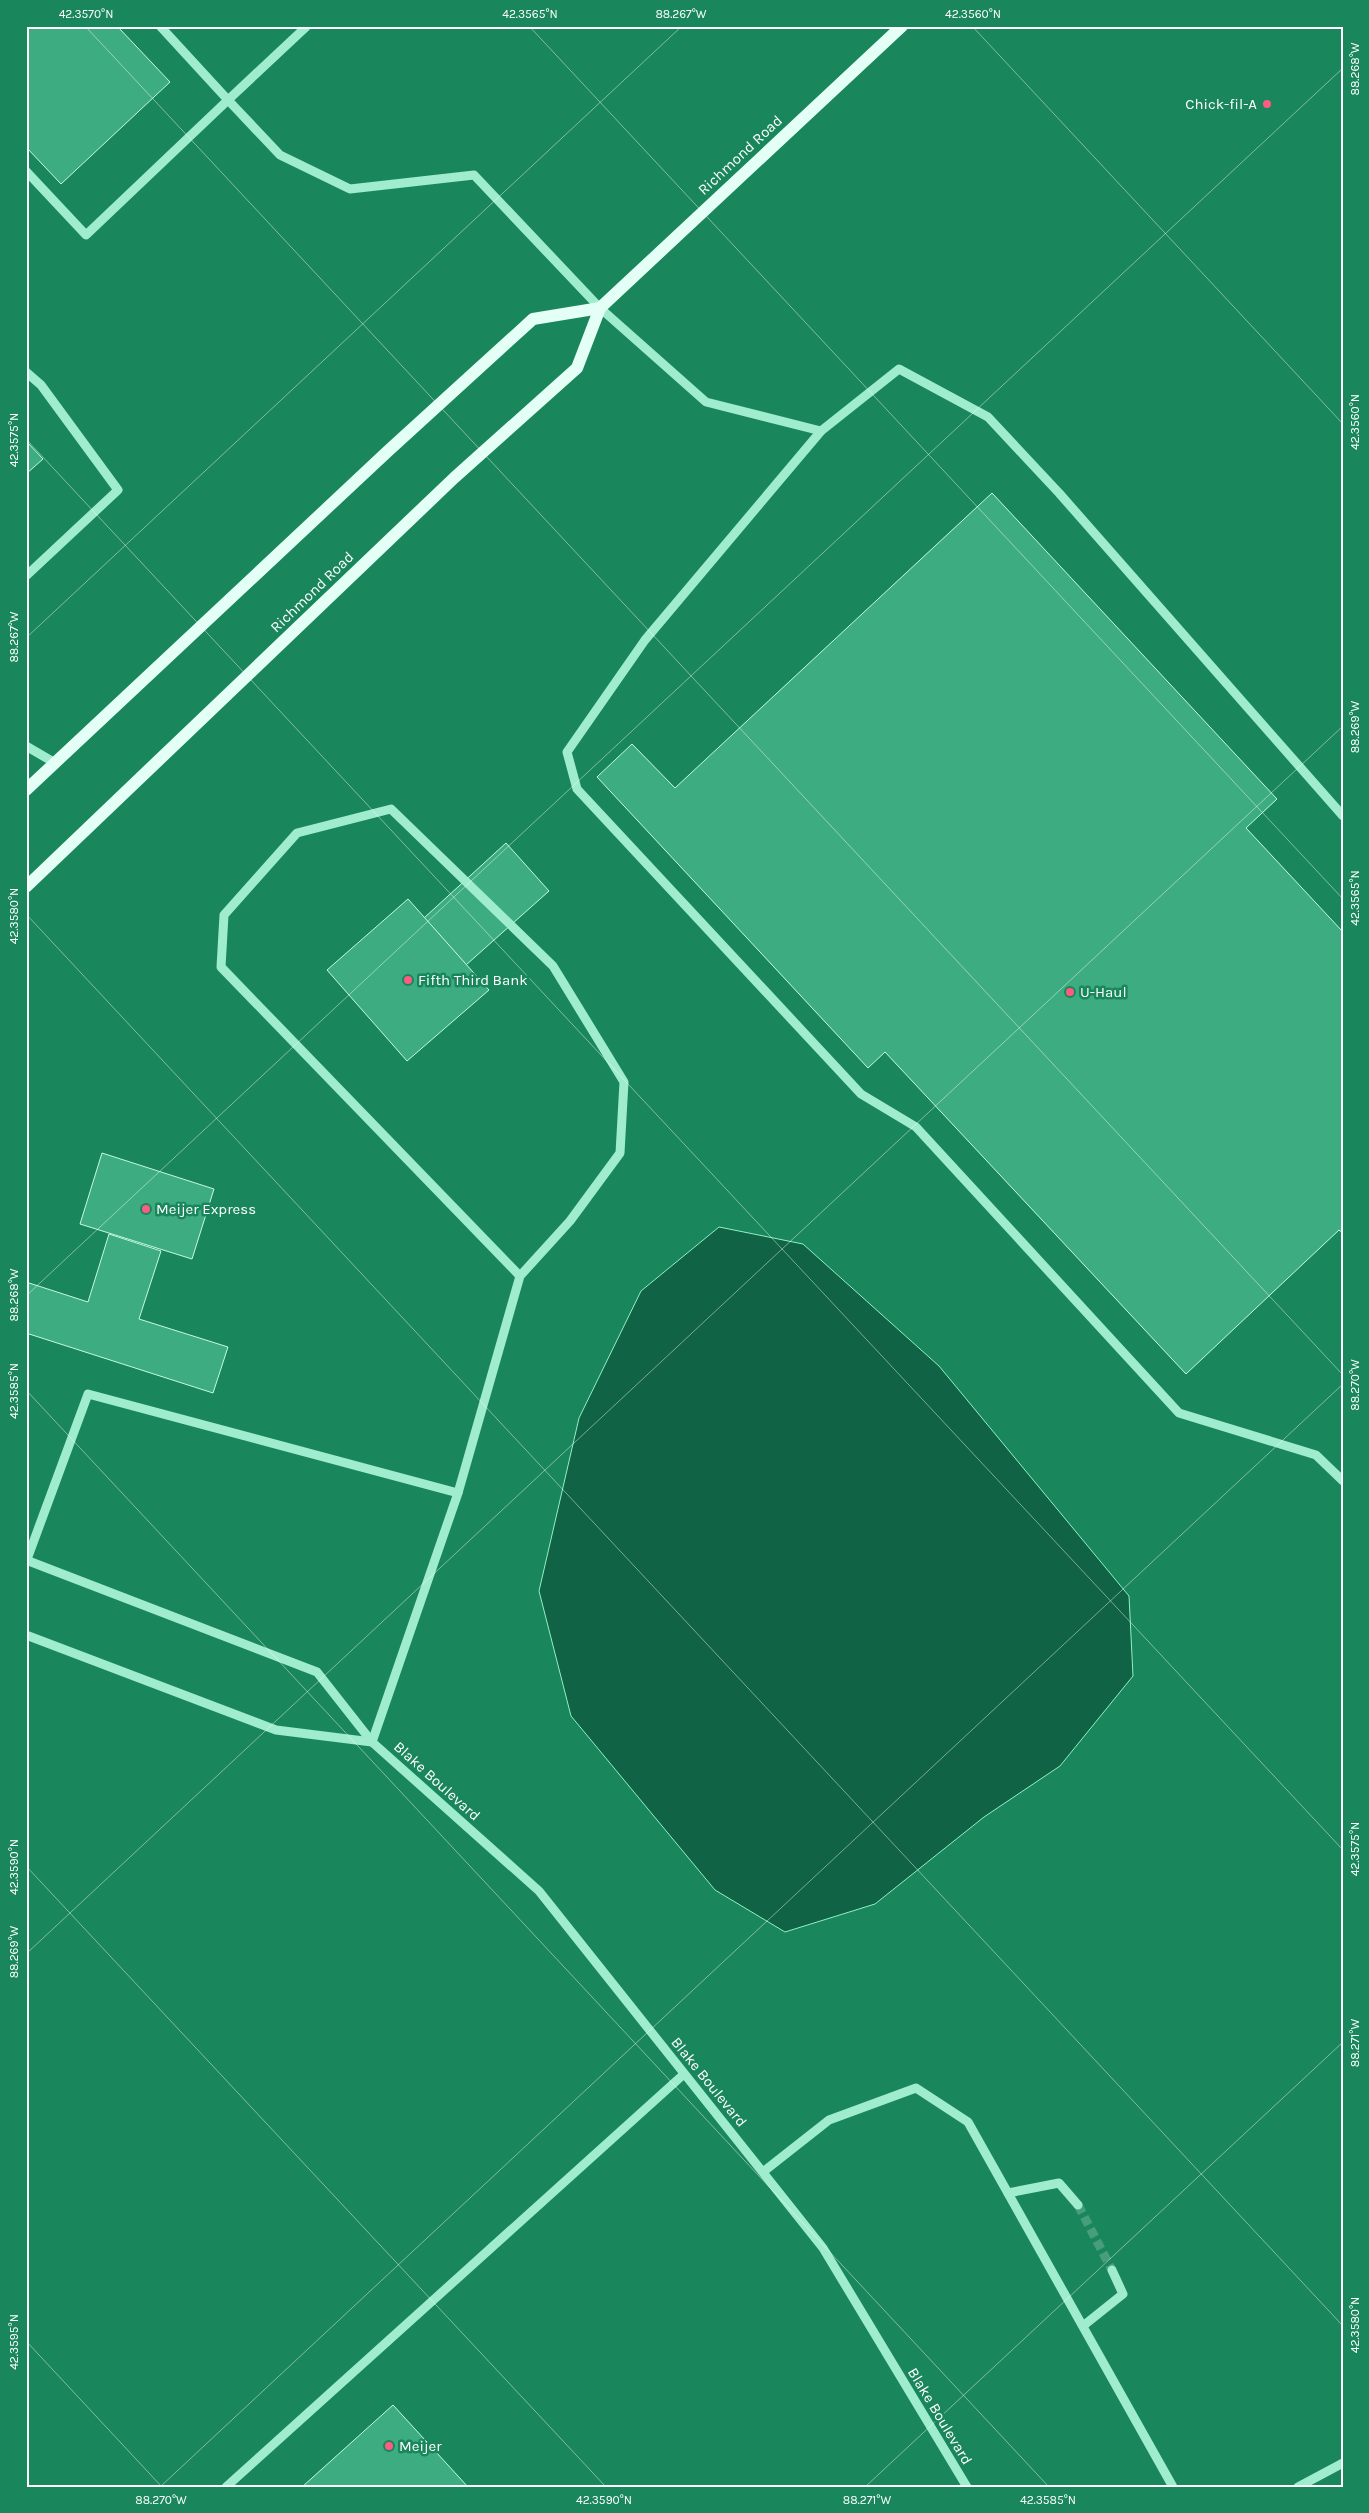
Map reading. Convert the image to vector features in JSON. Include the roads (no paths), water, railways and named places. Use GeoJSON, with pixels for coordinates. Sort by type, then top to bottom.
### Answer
{"type":"FeatureCollection","features":[{"type":"Feature","properties":{"kind":"main road","name":"Richmond Road"},"geometry":{"type":"LineString","coordinates":[[26,887],[454,478],[577,368],[600,308],[902,26]]}},
{"type":"Feature","properties":{"kind":"main road"},"geometry":{"type":"LineString","coordinates":[[26,790],[388,451],[533,320],[600,308]]}},
{"type":"Feature","properties":{"kind":"street"},"geometry":{"type":"LineString","coordinates":[[160,26],[280,155],[350,189],[474,175],[600,308],[706,402],[821,431]]}},
{"type":"Feature","properties":{"kind":"street"},"geometry":{"type":"LineString","coordinates":[[26,171],[86,235],[307,26]]}},
{"type":"Feature","properties":{"kind":"street"},"geometry":{"type":"LineString","coordinates":[[1343,816],[1059,493],[988,418],[899,369],[821,431],[645,640],[567,752],[577,789],[861,1094],[916,1127],[1179,1413],[1316,1455],[1343,1481]]}},
{"type":"Feature","properties":{"kind":"street"},"geometry":{"type":"LineString","coordinates":[[26,372],[41,386],[118,490],[26,576]]}},
{"type":"Feature","properties":{"kind":"street"},"geometry":{"type":"LineString","coordinates":[[26,746],[55,763]]}},
{"type":"Feature","properties":{"kind":"street"},"geometry":{"type":"LineString","coordinates":[[372,1742],[458,1493],[520,1276],[570,1221],[620,1153],[624,1082],[553,966],[391,809],[297,833],[224,915],[221,967],[520,1276]]}},
{"type":"Feature","properties":{"kind":"street"},"geometry":{"type":"LineString","coordinates":[[26,1561],[88,1394],[458,1493]]}},
{"type":"Feature","properties":{"kind":"street","name":"Blake Boulevard"},"geometry":{"type":"LineString","coordinates":[[26,1561],[316,1672],[372,1742],[539,1891],[823,2248],[967,2487]]}},
{"type":"Feature","properties":{"kind":"street","name":"Blake Boulevard"},"geometry":{"type":"LineString","coordinates":[[26,1635],[276,1730],[372,1742]]}},
{"type":"Feature","properties":{"kind":"street"},"geometry":{"type":"LineString","coordinates":[[226,2487],[684,2074]]}},
{"type":"Feature","properties":{"kind":"street"},"geometry":{"type":"LineString","coordinates":[[763,2172],[829,2120],[916,2088],[968,2122],[1173,2487]]}},
{"type":"Feature","properties":{"kind":"street"},"geometry":{"type":"LineString","coordinates":[[1008,2193],[1059,2183],[1078,2205]]}},
{"type":"Feature","properties":{"kind":"street"},"geometry":{"type":"LineString","coordinates":[[1083,2326],[1122,2294],[1112,2270]]}},
{"type":"Feature","properties":{"kind":"street"},"geometry":{"type":"LineString","coordinates":[[1298,2487],[1343,2463]]}},
{"type":"Feature","properties":{"kind":"tunnel"},"geometry":{"type":"LineString","coordinates":[[1078,2205],[1112,2270]]}},
{"type":"Feature","properties":{"kind":"place","name":"Chick-fil-A"},"geometry":{"type":"Point","coordinates":[1267,104]}},
{"type":"Feature","properties":{"kind":"place","name":"Fifth Third Bank"},"geometry":{"type":"Point","coordinates":[408,980]}},
{"type":"Feature","properties":{"kind":"place","name":"U-Haul"},"geometry":{"type":"Point","coordinates":[1070,992]}},
{"type":"Feature","properties":{"kind":"place","name":"Meijer Express"},"geometry":{"type":"Point","coordinates":[146,1209]}},
{"type":"Feature","properties":{"kind":"place","name":"Meijer"},"geometry":{"type":"Point","coordinates":[389,2446]}}]}
